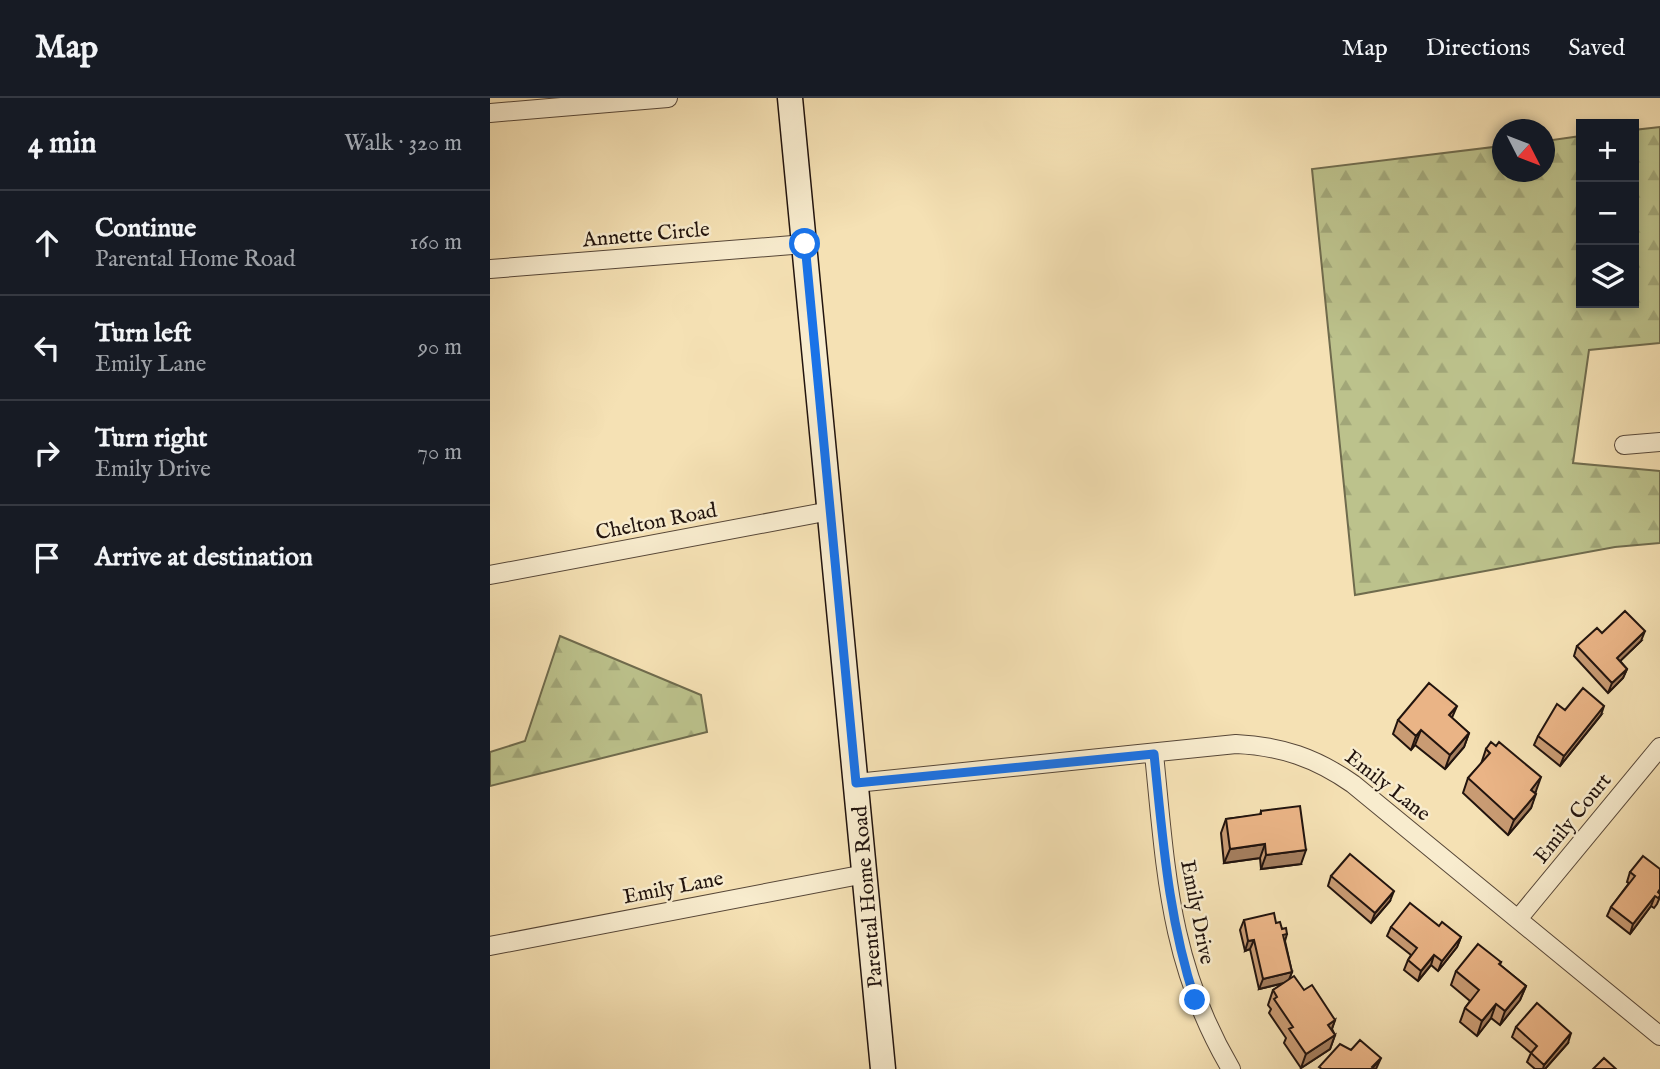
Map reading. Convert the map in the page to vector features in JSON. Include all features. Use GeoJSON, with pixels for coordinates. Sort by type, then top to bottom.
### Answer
{"type":"FeatureCollection","features":[{"type":"Feature","properties":{"kind":"street"},"geometry":{"type":"LineString","coordinates":[[490,113],[668,98]]}},
{"type":"Feature","properties":{"kind":"street","name":"Parental Home Road"},"geometry":{"type":"LineString","coordinates":[[790,98],[883,1069]]}},
{"type":"Feature","properties":{"kind":"street","name":"Annette Circle"},"geometry":{"type":"LineString","coordinates":[[490,269],[805,244]]}},
{"type":"Feature","properties":{"kind":"street"},"geometry":{"type":"LineString","coordinates":[[1624,445],[1660,442]]}},
{"type":"Feature","properties":{"kind":"street","name":"Chelton Road"},"geometry":{"type":"LineString","coordinates":[[490,575],[830,512]]}},
{"type":"Feature","properties":{"kind":"street","name":"Emily Lane"},"geometry":{"type":"LineString","coordinates":[[856,783],[1236,744],[1264,745],[1315,760],[1353,784],[1660,1036]]}},
{"type":"Feature","properties":{"kind":"street","name":"Emily Court"},"geometry":{"type":"LineString","coordinates":[[1518,919],[1660,747]]}},
{"type":"Feature","properties":{"kind":"street","name":"Emily Drive"},"geometry":{"type":"LineString","coordinates":[[1154,754],[1169,901],[1180,953],[1195,1000],[1231,1069]]}},
{"type":"Feature","properties":{"kind":"street","name":"Emily Lane"},"geometry":{"type":"LineString","coordinates":[[490,946],[865,874]]}},
{"type":"Feature","properties":{"kind":"green space"},"geometry":{"type":"Polygon","coordinates":[[[1660,127],[1660,343],[1589,350],[1573,463],[1660,471],[1660,543],[1615,547],[1355,595],[1312,169],[1492,147],[1492,182],[1555,182],[1555,140],[1576,137],[1576,308],[1639,308],[1639,129],[1660,127]]]}},
{"type":"Feature","properties":{"kind":"green space"},"geometry":{"type":"Polygon","coordinates":[[[560,636],[701,695],[707,732],[490,786],[490,752],[525,741],[560,636]]]}},
{"type":"Feature","properties":{"kind":"building"},"geometry":{"type":"Polygon","coordinates":[[[1625,611],[1645,631],[1617,658],[1627,669],[1612,683],[1577,646],[1597,628],[1602,633],[1625,611]]]}},
{"type":"Feature","properties":{"kind":"building"},"geometry":{"type":"Polygon","coordinates":[[[1429,683],[1457,706],[1449,715],[1469,733],[1450,755],[1421,730],[1416,736],[1398,720],[1429,683]]]}},
{"type":"Feature","properties":{"kind":"building"},"geometry":{"type":"Polygon","coordinates":[[[1583,688],[1604,706],[1564,756],[1538,736],[1557,704],[1565,710],[1583,688]]]}},
{"type":"Feature","properties":{"kind":"building"},"geometry":{"type":"Polygon","coordinates":[[[1491,742],[1496,746],[1499,742],[1541,777],[1531,790],[1536,794],[1514,820],[1468,778],[1490,753],[1486,749],[1491,742]]]}},
{"type":"Feature","properties":{"kind":"building"},"geometry":{"type":"Polygon","coordinates":[[[1300,806],[1306,850],[1266,855],[1265,844],[1230,849],[1226,819],[1300,806]]]}},
{"type":"Feature","properties":{"kind":"building"},"geometry":{"type":"Polygon","coordinates":[[[1350,854],[1394,891],[1375,913],[1331,876],[1350,854]]]}},
{"type":"Feature","properties":{"kind":"building"},"geometry":{"type":"Polygon","coordinates":[[[1643,856],[1660,869],[1660,896],[1655,896],[1633,924],[1611,907],[1635,876],[1630,872],[1643,856]]]}},
{"type":"Feature","properties":{"kind":"building"},"geometry":{"type":"Polygon","coordinates":[[[1410,903],[1439,926],[1442,922],[1461,937],[1442,961],[1434,955],[1421,971],[1408,960],[1417,948],[1391,927],[1410,903]]]}},
{"type":"Feature","properties":{"kind":"building"},"geometry":{"type":"Polygon","coordinates":[[[1274,913],[1276,923],[1280,922],[1282,929],[1286,928],[1287,934],[1283,935],[1292,972],[1263,979],[1254,940],[1248,941],[1244,920],[1274,913]]]}},
{"type":"Feature","properties":{"kind":"building"},"geometry":{"type":"Polygon","coordinates":[[[1478,944],[1526,986],[1505,1011],[1496,1004],[1482,1021],[1465,1008],[1479,990],[1456,971],[1478,944]]]}},
{"type":"Feature","properties":{"kind":"building"},"geometry":{"type":"Polygon","coordinates":[[[1294,976],[1304,990],[1312,985],[1335,1020],[1328,1025],[1335,1035],[1306,1054],[1289,1029],[1293,1027],[1274,999],[1277,997],[1273,990],[1294,976]]]}},
{"type":"Feature","properties":{"kind":"building"},"geometry":{"type":"Polygon","coordinates":[[[1537,1003],[1571,1033],[1544,1065],[1531,1053],[1537,1046],[1516,1027],[1537,1003]]]}},
{"type":"Feature","properties":{"kind":"building"},"geometry":{"type":"Polygon","coordinates":[[[1360,1040],[1381,1058],[1372,1067],[1374,1069],[1319,1067],[1340,1044],[1351,1050],[1360,1040]]]}},
{"type":"Feature","properties":{"kind":"building"},"geometry":{"type":"Polygon","coordinates":[[[1604,1058],[1616,1069],[1593,1069],[1604,1058]]]}},
{"type":"Feature","properties":{"kind":"route"},"geometry":{"type":"LineString","coordinates":[[805,244],[856,783],[1154,754],[1169,901],[1180,953],[1195,1000]]}}]}
